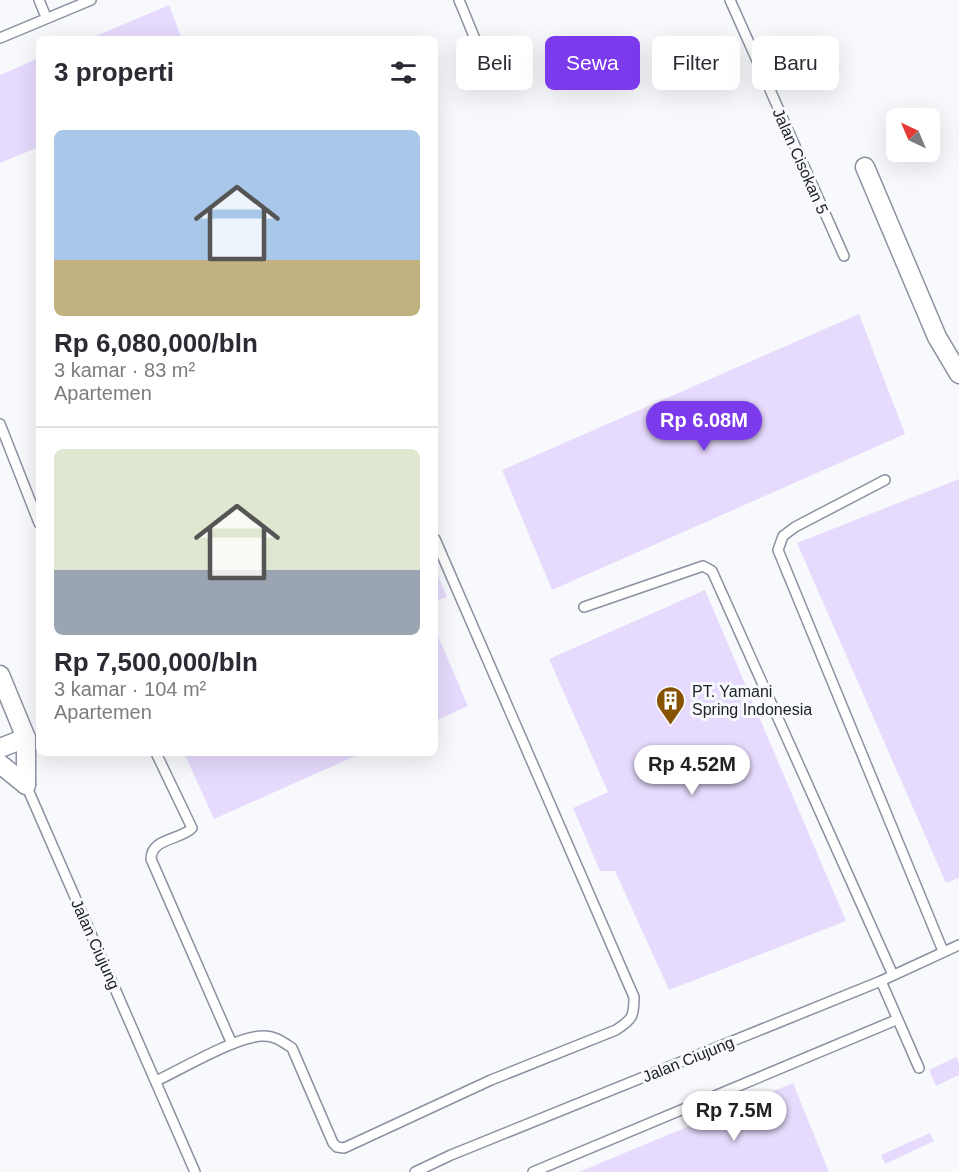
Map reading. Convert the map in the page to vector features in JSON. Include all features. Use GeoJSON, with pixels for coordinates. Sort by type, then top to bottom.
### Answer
{"type":"FeatureCollection","features":[{"type":"Feature","properties":{"kind":"street"},"geometry":{"type":"LineString","coordinates":[[865,167],[938,337],[959,374]]}},
{"type":"Feature","properties":{"kind":"street"},"geometry":{"type":"LineString","coordinates":[[0,675],[4,699],[26,738],[0,748]]}},
{"type":"Feature","properties":{"kind":"street","name":"Jalan Ciujung"},"geometry":{"type":"LineString","coordinates":[[26,738],[26,785]]}},
{"type":"Feature","properties":{"kind":"street"},"geometry":{"type":"LineString","coordinates":[[0,764],[26,785]]}},
{"type":"Feature","properties":{"kind":"lane"},"geometry":{"type":"LineString","coordinates":[[39,0],[46,17]]}},
{"type":"Feature","properties":{"kind":"lane"},"geometry":{"type":"LineString","coordinates":[[0,38],[91,0]]}},
{"type":"Feature","properties":{"kind":"lane"},"geometry":{"type":"LineString","coordinates":[[459,0],[474,36]]}},
{"type":"Feature","properties":{"kind":"lane","name":"Jalan Cisokan 5"},"geometry":{"type":"LineString","coordinates":[[730,0],[844,256]]}},
{"type":"Feature","properties":{"kind":"lane"},"geometry":{"type":"LineString","coordinates":[[0,424],[4,445],[36,517]]}},
{"type":"Feature","properties":{"kind":"lane"},"geometry":{"type":"LineString","coordinates":[[885,480],[795,527],[783,536],[778,550],[943,951]]}},
{"type":"Feature","properties":{"kind":"lane"},"geometry":{"type":"LineString","coordinates":[[156,1081],[232,1044],[262,1036],[277,1038],[292,1048],[333,1143],[337,1147],[344,1148],[491,1080],[616,1030],[629,1022],[634,1013],[634,997],[438,546]]}},
{"type":"Feature","properties":{"kind":"lane"},"geometry":{"type":"LineString","coordinates":[[584,607],[703,566],[712,571],[893,975]]}},
{"type":"Feature","properties":{"kind":"lane"},"geometry":{"type":"LineString","coordinates":[[157,756],[192,828],[158,845],[153,849],[151,859],[232,1044]]}},
{"type":"Feature","properties":{"kind":"lane","name":"Jalan Ciujung"},"geometry":{"type":"LineString","coordinates":[[26,785],[195,1172]]}},
{"type":"Feature","properties":{"kind":"lane","name":"Jalan Ciujung"},"geometry":{"type":"LineString","coordinates":[[415,1172],[881,981],[959,945]]}},
{"type":"Feature","properties":{"kind":"lane"},"geometry":{"type":"LineString","coordinates":[[881,981],[896,1020],[919,1068]]}},
{"type":"Feature","properties":{"kind":"lane"},"geometry":{"type":"LineString","coordinates":[[532,1172],[896,1020]]}},
{"type":"Feature","properties":{"kind":"building"},"geometry":{"type":"Polygon","coordinates":[[[169,5],[181,36],[96,36],[169,5]]]}},
{"type":"Feature","properties":{"kind":"building"},"geometry":{"type":"Polygon","coordinates":[[[36,59],[36,148],[0,163],[0,75],[36,59]]]}},
{"type":"Feature","properties":{"kind":"building"},"geometry":{"type":"Polygon","coordinates":[[[859,314],[905,434],[552,590],[502,470],[859,314]]]}},
{"type":"Feature","properties":{"kind":"building"},"geometry":{"type":"Polygon","coordinates":[[[959,479],[959,878],[946,883],[797,543],[959,479]]]}},
{"type":"Feature","properties":{"kind":"building"},"geometry":{"type":"Polygon","coordinates":[[[438,576],[447,597],[438,600],[438,576]]]}},
{"type":"Feature","properties":{"kind":"building","name":"PT. Yamani Spring Indonesia"},"geometry":{"type":"Polygon","coordinates":[[[705,590],[846,921],[669,990],[615,871],[600,871],[573,808],[608,792],[549,659],[705,590]]]}},
{"type":"Feature","properties":{"kind":"building"},"geometry":{"type":"Polygon","coordinates":[[[438,636],[468,706],[438,720],[438,636]]]}},
{"type":"Feature","properties":{"kind":"building"},"geometry":{"type":"Polygon","coordinates":[[[185,756],[355,756],[214,819],[185,756]]]}},
{"type":"Feature","properties":{"kind":"building"},"geometry":{"type":"Polygon","coordinates":[[[956,1057],[959,1063],[959,1075],[936,1086],[929,1070],[956,1057]]]}},
{"type":"Feature","properties":{"kind":"building"},"geometry":{"type":"Polygon","coordinates":[[[793,1083],[829,1172],[579,1172],[793,1083]]]}},
{"type":"Feature","properties":{"kind":"building"},"geometry":{"type":"Polygon","coordinates":[[[930,1133],[934,1141],[885,1164],[881,1155],[930,1133]]]}},
{"type":"Feature","properties":{"kind":"place","name":"PT. Yamani Spring Indonesia"},"geometry":{"type":"Point","coordinates":[671,726]}}]}
